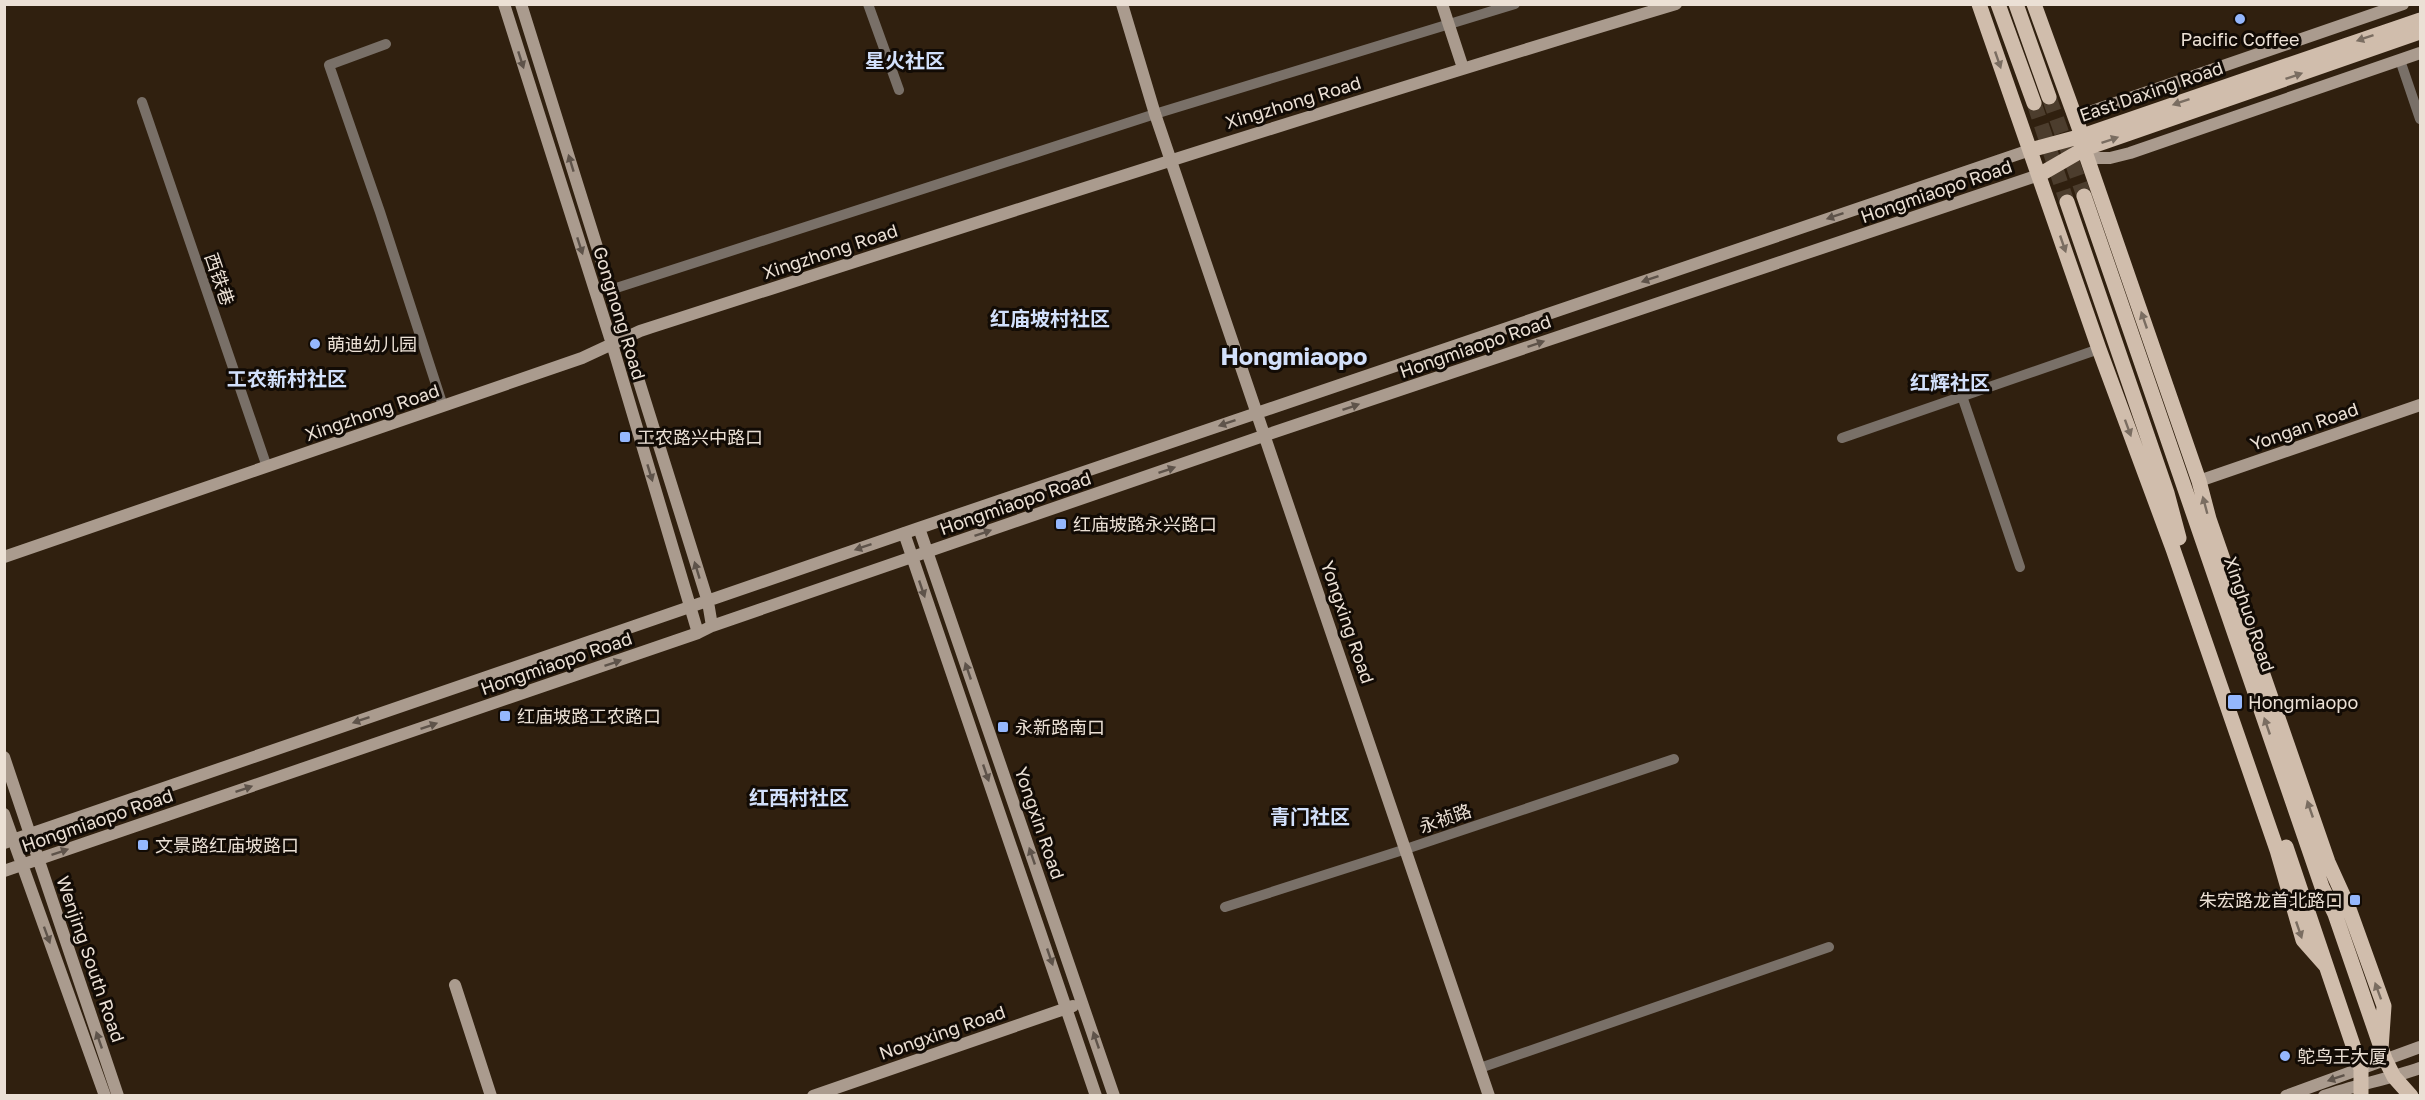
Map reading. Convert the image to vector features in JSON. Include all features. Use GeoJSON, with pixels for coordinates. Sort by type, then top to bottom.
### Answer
{"type":"FeatureCollection","features":[{"type":"Feature","properties":{"kind":"main road","name":"Gongnong Road"},"geometry":{"type":"LineString","coordinates":[[504,4],[612,344],[698,633]]}},
{"type":"Feature","properties":{"kind":"main road","name":"Gongnong Road"},"geometry":{"type":"LineString","coordinates":[[521,4],[708,602],[712,626]]}},
{"type":"Feature","properties":{"kind":"main road","name":"Yongxing Road"},"geometry":{"type":"LineString","coordinates":[[1122,4],[1170,160],[1266,435],[1489,1095]]}},
{"type":"Feature","properties":{"kind":"main road"},"geometry":{"type":"LineString","coordinates":[[1442,4],[1463,68]]}},
{"type":"Feature","properties":{"kind":"main road","name":"Xingzhong Road"},"geometry":{"type":"LineString","coordinates":[[4,557],[582,358],[640,331],[1170,160],[1676,4]]}},
{"type":"Feature","properties":{"kind":"main road"},"geometry":{"type":"LineString","coordinates":[[1979,4],[2277,850],[2303,940],[2326,966]]}},
{"type":"Feature","properties":{"kind":"main road"},"geometry":{"type":"LineString","coordinates":[[1998,4],[2034,103]]}},
{"type":"Feature","properties":{"kind":"main road"},"geometry":{"type":"LineString","coordinates":[[2016,4],[2049,98]]}},
{"type":"Feature","properties":{"kind":"main road"},"geometry":{"type":"LineString","coordinates":[[2034,4],[2075,117],[2199,482],[2247,647]]}},
{"type":"Feature","properties":{"kind":"main road"},"geometry":{"type":"LineString","coordinates":[[2075,117],[2403,4]]}},
{"type":"Feature","properties":{"kind":"main road","name":"East Daxing Road"},"geometry":{"type":"LineString","coordinates":[[2039,175],[2083,143],[2421,20]]}},
{"type":"Feature","properties":{"kind":"main road","name":"East Daxing Road"},"geometry":{"type":"LineString","coordinates":[[2030,150],[2083,143],[2421,32]]}},
{"type":"Feature","properties":{"kind":"main road"},"geometry":{"type":"LineString","coordinates":[[2083,143],[2094,158],[2110,158],[2130,153],[2421,53]]}},
{"type":"Feature","properties":{"kind":"main road","name":"Hongmiaopo Road"},"geometry":{"type":"LineString","coordinates":[[9,842],[903,533],[2030,150]]}},
{"type":"Feature","properties":{"kind":"main road","name":"Hongmiaopo Road"},"geometry":{"type":"LineString","coordinates":[[4,871],[1266,435],[2039,175]]}},
{"type":"Feature","properties":{"kind":"main road","name":"Xinghuo Road"},"geometry":{"type":"LineString","coordinates":[[2084,196],[2195,523],[2247,647],[2286,760],[2309,848],[2383,1054],[2394,1077]]}},
{"type":"Feature","properties":{"kind":"main road"},"geometry":{"type":"LineString","coordinates":[[2067,202],[2167,493],[2175,527],[2326,966],[2363,1086]]}},
{"type":"Feature","properties":{"kind":"main road","name":"Yongan Road"},"geometry":{"type":"LineString","coordinates":[[2199,482],[2421,405]]}},
{"type":"Feature","properties":{"kind":"main road"},"geometry":{"type":"LineString","coordinates":[[2163,522],[2188,562]]}},
{"type":"Feature","properties":{"kind":"main road"},"geometry":{"type":"LineString","coordinates":[[2195,523],[2220,550]]}},
{"type":"Feature","properties":{"kind":"main road","name":"Yongxin Road"},"geometry":{"type":"LineString","coordinates":[[919,528],[1114,1095]]}},
{"type":"Feature","properties":{"kind":"main road","name":"Yongxin Road"},"geometry":{"type":"LineString","coordinates":[[903,533],[1096,1095]]}},
{"type":"Feature","properties":{"kind":"main road","name":"Wenjing South Road"},"geometry":{"type":"LineString","coordinates":[[4,757],[118,1095]]}},
{"type":"Feature","properties":{"kind":"main road"},"geometry":{"type":"LineString","coordinates":[[2286,760],[2348,906],[2384,1006],[2383,1054],[2363,1086]]}},
{"type":"Feature","properties":{"kind":"main road","name":"Wenjing South Road"},"geometry":{"type":"LineString","coordinates":[[4,814],[9,842],[22,865],[105,1095]]}},
{"type":"Feature","properties":{"kind":"main road"},"geometry":{"type":"LineString","coordinates":[[2309,848],[2340,890]]}},
{"type":"Feature","properties":{"kind":"main road"},"geometry":{"type":"LineString","coordinates":[[455,985],[492,1095]]}},
{"type":"Feature","properties":{"kind":"main road","name":"Nongxing Road"},"geometry":{"type":"LineString","coordinates":[[813,1095],[1083,1002]]}},
{"type":"Feature","properties":{"kind":"main road"},"geometry":{"type":"LineString","coordinates":[[2383,1054],[2421,1047]]}},
{"type":"Feature","properties":{"kind":"main road"},"geometry":{"type":"LineString","coordinates":[[2324,1095],[2421,1068]]}},
{"type":"Feature","properties":{"kind":"main road"},"geometry":{"type":"LineString","coordinates":[[2394,1077],[2399,1095]]}},
{"type":"Feature","properties":{"kind":"main road"},"geometry":{"type":"LineString","coordinates":[[2394,1077],[2411,1095]]}},
{"type":"Feature","properties":{"kind":"main road"},"geometry":{"type":"LineString","coordinates":[[2286,1095],[2363,1086]]}},
{"type":"Feature","properties":{"kind":"street"},"geometry":{"type":"LineString","coordinates":[[868,4],[899,90]]}},
{"type":"Feature","properties":{"kind":"street"},"geometry":{"type":"LineString","coordinates":[[610,290],[1155,114],[1515,4]]}},
{"type":"Feature","properties":{"kind":"street"},"geometry":{"type":"LineString","coordinates":[[386,45],[329,65],[443,406]]}},
{"type":"Feature","properties":{"kind":"street"},"geometry":{"type":"LineString","coordinates":[[2400,60],[2421,119]]}},
{"type":"Feature","properties":{"kind":"street","name":"西铁巷"},"geometry":{"type":"LineString","coordinates":[[142,102],[267,467]]}},
{"type":"Feature","properties":{"kind":"street"},"geometry":{"type":"LineString","coordinates":[[1842,438],[2099,349]]}},
{"type":"Feature","properties":{"kind":"street"},"geometry":{"type":"LineString","coordinates":[[1962,396],[2020,567]]}},
{"type":"Feature","properties":{"kind":"street","name":"永祯路"},"geometry":{"type":"LineString","coordinates":[[1225,907],[1674,759]]}},
{"type":"Feature","properties":{"kind":"street"},"geometry":{"type":"LineString","coordinates":[[1480,1068],[1829,947]]}},
{"type":"Feature","properties":{"kind":"tunnel"},"geometry":{"type":"LineString","coordinates":[[2049,97],[2084,196]]}},
{"type":"Feature","properties":{"kind":"tunnel"},"geometry":{"type":"LineString","coordinates":[[2034,103],[2067,202]]}},
{"type":"Feature","properties":{"kind":"place","name":"Pacific Coffee"},"geometry":{"type":"Point","coordinates":[2240,19]}},
{"type":"Feature","properties":{"kind":"place","name":"萌迪幼儿园"},"geometry":{"type":"Point","coordinates":[315,344]}},
{"type":"Feature","properties":{"kind":"place","name":"工农路兴中路口"},"geometry":{"type":"Point","coordinates":[625,437]}},
{"type":"Feature","properties":{"kind":"place","name":"红庙坡路永兴路口"},"geometry":{"type":"Point","coordinates":[1061,524]}},
{"type":"Feature","properties":{"kind":"place","name":"Hongmiaopo"},"geometry":{"type":"Point","coordinates":[2235,702]}},
{"type":"Feature","properties":{"kind":"place","name":"红庙坡路工农路口"},"geometry":{"type":"Point","coordinates":[505,716]}},
{"type":"Feature","properties":{"kind":"place","name":"永新路南口"},"geometry":{"type":"Point","coordinates":[1003,727]}},
{"type":"Feature","properties":{"kind":"place","name":"文景路红庙坡路口"},"geometry":{"type":"Point","coordinates":[143,845]}},
{"type":"Feature","properties":{"kind":"place","name":"朱宏路龙首北路口"},"geometry":{"type":"Point","coordinates":[2355,900]}},
{"type":"Feature","properties":{"kind":"place","name":"鸵鸟王大厦"},"geometry":{"type":"Point","coordinates":[2285,1056]}},
{"type":"Feature","properties":{"kind":"district","name":"星火社区"},"geometry":{"type":"Point","coordinates":[905,60]}},
{"type":"Feature","properties":{"kind":"district","name":"红庙坡村社区"},"geometry":{"type":"Point","coordinates":[1050,318]}},
{"type":"Feature","properties":{"kind":"district","name":"Hongmiaopo"},"geometry":{"type":"Point","coordinates":[1294,355]}},
{"type":"Feature","properties":{"kind":"district","name":"工农新村社区"},"geometry":{"type":"Point","coordinates":[287,378]}},
{"type":"Feature","properties":{"kind":"district","name":"红辉社区"},"geometry":{"type":"Point","coordinates":[1950,382]}},
{"type":"Feature","properties":{"kind":"district","name":"红西村社区"},"geometry":{"type":"Point","coordinates":[799,797]}},
{"type":"Feature","properties":{"kind":"district","name":"青门社区"},"geometry":{"type":"Point","coordinates":[1310,816]}}]}
